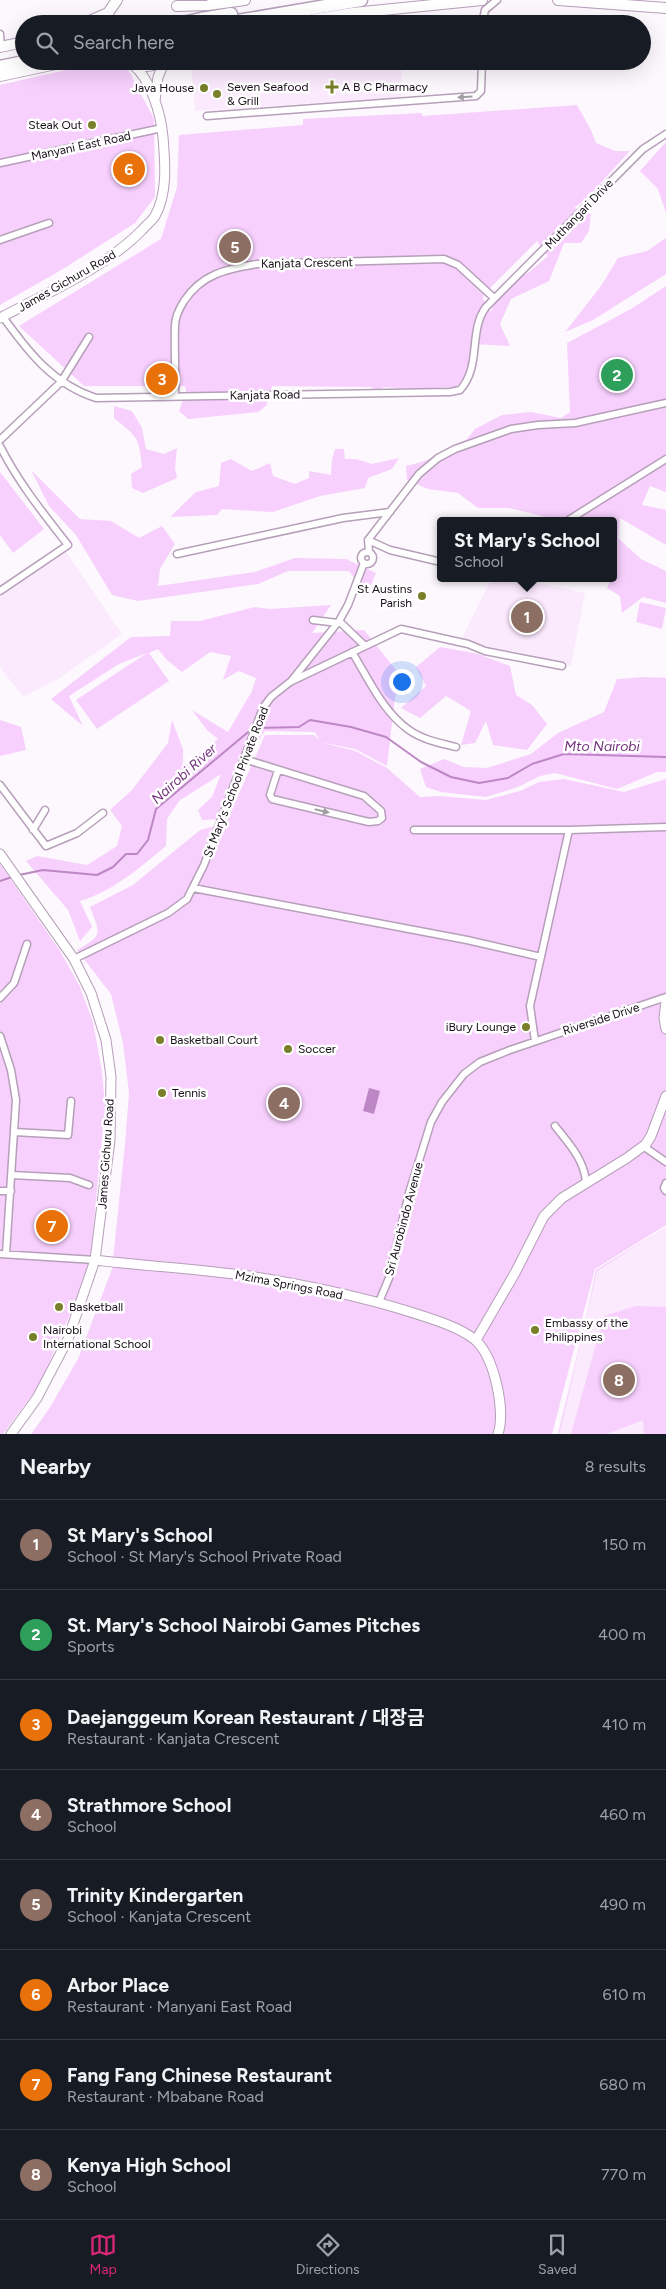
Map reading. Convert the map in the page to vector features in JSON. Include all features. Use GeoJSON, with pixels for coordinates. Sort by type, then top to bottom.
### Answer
{"type":"FeatureCollection","features":[{"type":"Feature","properties":{"kind":"highway"},"geometry":{"type":"LineString","coordinates":[[226,15],[305,0]]}},
{"type":"Feature","properties":{"kind":"highway"},"geometry":{"type":"LineString","coordinates":[[273,15],[361,0]]}},
{"type":"Feature","properties":{"kind":"highway"},"geometry":{"type":"LineString","coordinates":[[0,51],[15,53]]}},
{"type":"Feature","properties":{"kind":"highway"},"geometry":{"type":"LineString","coordinates":[[0,67],[15,64]]}},
{"type":"Feature","properties":{"kind":"main road"},"geometry":{"type":"LineString","coordinates":[[109,15],[116,0]]}},
{"type":"Feature","properties":{"kind":"main road"},"geometry":{"type":"LineString","coordinates":[[180,15],[175,3],[208,5],[245,0]]}},
{"type":"Feature","properties":{"kind":"main road"},"geometry":{"type":"LineString","coordinates":[[341,15],[482,0]]}},
{"type":"Feature","properties":{"kind":"main road"},"geometry":{"type":"LineString","coordinates":[[558,0],[666,8]]}},
{"type":"Feature","properties":{"kind":"main road"},"geometry":{"type":"LineString","coordinates":[[193,15],[196,10],[208,5]]}},
{"type":"Feature","properties":{"kind":"main road"},"geometry":{"type":"LineString","coordinates":[[0,51],[15,45]]}},
{"type":"Feature","properties":{"kind":"main road"},"geometry":{"type":"LineString","coordinates":[[0,76],[28,70]]}},
{"type":"Feature","properties":{"kind":"main road"},"geometry":{"type":"LineString","coordinates":[[136,70],[144,77],[155,102]]}},
{"type":"Feature","properties":{"kind":"main road"},"geometry":{"type":"LineString","coordinates":[[155,102],[158,77],[161,70]]}},
{"type":"Feature","properties":{"kind":"main road","name":"James Gichuru Road"},"geometry":{"type":"LineString","coordinates":[[1,318],[119,251],[154,216],[162,199],[164,182],[162,128],[155,102]]}},
{"type":"Feature","properties":{"kind":"main road","name":"James Gichuru Road"},"geometry":{"type":"LineString","coordinates":[[0,854],[74,959],[91,992],[106,1040],[111,1077],[110,1140],[95,1260],[68,1339],[37,1398],[11,1434]]}},
{"type":"Feature","properties":{"kind":"main road"},"geometry":{"type":"LineString","coordinates":[[666,1001],[664,1018],[666,1029]]}},
{"type":"Feature","properties":{"kind":"main road"},"geometry":{"type":"LineString","coordinates":[[498,1434],[501,1411],[500,1397],[488,1362],[476,1340],[515,1273],[544,1216],[562,1198],[644,1146],[652,1136],[666,1096]]}},
{"type":"Feature","properties":{"kind":"main road","name":"Mzima Springs Road"},"geometry":{"type":"LineString","coordinates":[[95,1260],[284,1281],[379,1302],[428,1318],[469,1335],[476,1340]]}},
{"type":"Feature","properties":{"kind":"street"},"geometry":{"type":"LineString","coordinates":[[484,15],[485,10],[497,0]]}},
{"type":"Feature","properties":{"kind":"street"},"geometry":{"type":"LineString","coordinates":[[0,34],[0,51]]}},
{"type":"Feature","properties":{"kind":"street"},"geometry":{"type":"LineString","coordinates":[[207,116],[476,96],[481,91],[482,70]]}},
{"type":"Feature","properties":{"kind":"street","name":"Manyani East Road"},"geometry":{"type":"LineString","coordinates":[[0,163],[162,128]]}},
{"type":"Feature","properties":{"kind":"street","name":"Muthangari Drive"},"geometry":{"type":"LineString","coordinates":[[494,298],[643,149],[666,134]]}},
{"type":"Feature","properties":{"kind":"street"},"geometry":{"type":"LineString","coordinates":[[2,240],[49,223]]}},
{"type":"Feature","properties":{"kind":"street","name":"Kanjata Crescent"},"geometry":{"type":"LineString","coordinates":[[175,396],[175,326],[178,310],[202,280],[229,268],[257,264],[444,259],[458,264],[494,298]]}},
{"type":"Feature","properties":{"kind":"street","name":"Kanjata Road"},"geometry":{"type":"LineString","coordinates":[[1,318],[20,341],[61,382],[78,392],[96,398],[450,392],[460,390],[470,375],[481,314],[494,298]]}},
{"type":"Feature","properties":{"kind":"street"},"geometry":{"type":"LineString","coordinates":[[0,440],[61,382],[89,337]]}},
{"type":"Feature","properties":{"kind":"street"},"geometry":{"type":"LineString","coordinates":[[290,682],[338,622],[348,605],[364,563],[370,564],[373,560],[373,555],[369,552],[368,540],[419,474],[425,469],[455,449],[511,429],[575,423],[666,403]]}},
{"type":"Feature","properties":{"kind":"street"},"geometry":{"type":"LineString","coordinates":[[0,446],[9,464],[28,492],[68,545],[0,591]]}},
{"type":"Feature","properties":{"kind":"street"},"geometry":{"type":"LineString","coordinates":[[574,517],[666,459]]}},
{"type":"Feature","properties":{"kind":"street"},"geometry":{"type":"LineString","coordinates":[[177,554],[343,518],[390,512]]}},
{"type":"Feature","properties":{"kind":"street"},"geometry":{"type":"LineString","coordinates":[[368,540],[390,550],[437,561]]}},
{"type":"Feature","properties":{"kind":"street"},"geometry":{"type":"LineString","coordinates":[[313,620],[338,622],[365,646]]}},
{"type":"Feature","properties":{"kind":"street","name":"St Mary's School Private Road"},"geometry":{"type":"LineString","coordinates":[[74,959],[168,913],[187,899],[266,702],[290,682],[394,632],[407,630],[468,644],[485,651],[562,666]]}},
{"type":"Feature","properties":{"kind":"street"},"geometry":{"type":"LineString","coordinates":[[352,652],[387,708],[398,720],[409,730],[421,736],[456,747]]}},
{"type":"Feature","properties":{"kind":"street"},"geometry":{"type":"LineString","coordinates":[[244,759],[364,796],[381,811],[382,818],[378,821],[369,822],[272,799],[270,795],[278,770]]}},
{"type":"Feature","properties":{"kind":"street"},"geometry":{"type":"LineString","coordinates":[[0,785],[43,845],[47,846],[77,833],[103,813]]}},
{"type":"Feature","properties":{"kind":"street"},"geometry":{"type":"LineString","coordinates":[[33,830],[45,810]]}},
{"type":"Feature","properties":{"kind":"street"},"geometry":{"type":"LineString","coordinates":[[414,830],[569,830],[666,826]]}},
{"type":"Feature","properties":{"kind":"street"},"geometry":{"type":"LineString","coordinates":[[535,1041],[530,1006],[569,830]]}},
{"type":"Feature","properties":{"kind":"street"},"geometry":{"type":"LineString","coordinates":[[193,888],[500,947],[540,957]]}},
{"type":"Feature","properties":{"kind":"street"},"geometry":{"type":"LineString","coordinates":[[0,998],[14,983],[27,944]]}},
{"type":"Feature","properties":{"kind":"street","name":"Riverside Drive"},"geometry":{"type":"LineString","coordinates":[[535,1041],[666,997]]}},
{"type":"Feature","properties":{"kind":"street"},"geometry":{"type":"LineString","coordinates":[[0,1036],[15,1087],[12,1175],[3,1254],[95,1260]]}},
{"type":"Feature","properties":{"kind":"street","name":"Sri Aurobindo Avenue"},"geometry":{"type":"LineString","coordinates":[[379,1302],[389,1278],[409,1193],[432,1122],[442,1102],[464,1074],[480,1062],[535,1041]]}},
{"type":"Feature","properties":{"kind":"street"},"geometry":{"type":"LineString","coordinates":[[14,1132],[68,1135],[71,1101]]}},
{"type":"Feature","properties":{"kind":"street"},"geometry":{"type":"LineString","coordinates":[[555,1126],[578,1154],[586,1182]]}},
{"type":"Feature","properties":{"kind":"street"},"geometry":{"type":"LineString","coordinates":[[644,1146],[666,1162]]}},
{"type":"Feature","properties":{"kind":"street"},"geometry":{"type":"LineString","coordinates":[[12,1175],[70,1178],[89,1185]]}},
{"type":"Feature","properties":{"kind":"street"},"geometry":{"type":"LineString","coordinates":[[666,1183],[664,1188],[666,1191]]}},
{"type":"Feature","properties":{"kind":"street"},"geometry":{"type":"LineString","coordinates":[[0,1191],[10,1191]]}},
{"type":"Feature","properties":{"kind":"shaded area"},"geometry":{"type":"Polygon","coordinates":[[[66,70],[129,71],[154,119],[155,197],[135,223],[63,269],[0,305],[0,85],[66,70]]]}},
{"type":"Feature","properties":{"kind":"shaded area"},"geometry":{"type":"Polygon","coordinates":[[[192,70],[401,70],[402,97],[195,111],[192,70]]]}},
{"type":"Feature","properties":{"kind":"shaded area"},"geometry":{"type":"Polygon","coordinates":[[[577,105],[596,143],[615,151],[630,151],[586,199],[574,208],[591,214],[589,231],[581,243],[564,243],[549,281],[511,299],[500,324],[510,346],[472,344],[466,376],[456,387],[414,389],[385,387],[377,390],[371,387],[272,386],[267,405],[258,412],[188,419],[179,411],[186,391],[185,386],[84,386],[19,326],[161,239],[177,187],[179,135],[303,125],[303,119],[422,113],[422,116],[577,105]],[[537,241],[484,294],[483,299],[491,312],[502,284],[528,273],[548,256],[537,241]]]}},
{"type":"Feature","properties":{"kind":"shaded area"},"geometry":{"type":"Polygon","coordinates":[[[666,142],[666,213],[658,189],[640,171],[666,142]]]}},
{"type":"Feature","properties":{"kind":"shaded area"},"geometry":{"type":"Polygon","coordinates":[[[666,238],[666,274],[593,320],[565,332],[601,286],[618,258],[647,251],[666,238]]]}},
{"type":"Feature","properties":{"kind":"shaded area"},"geometry":{"type":"Polygon","coordinates":[[[666,286],[666,492],[650,486],[642,505],[666,510],[666,545],[620,518],[618,538],[641,559],[666,571],[666,603],[643,597],[622,613],[620,596],[607,588],[609,582],[617,582],[617,517],[546,517],[509,508],[478,508],[458,493],[428,489],[407,480],[406,466],[425,461],[467,439],[475,429],[502,415],[531,412],[561,418],[570,412],[567,343],[631,309],[666,286]]]}},
{"type":"Feature","properties":{"kind":"shaded area"},"geometry":{"type":"Polygon","coordinates":[[[114,406],[132,411],[142,428],[146,449],[164,454],[177,448],[175,468],[177,478],[143,493],[132,488],[131,474],[142,467],[140,449],[136,438],[114,418],[114,406]]]}},
{"type":"Feature","properties":{"kind":"shaded area"},"geometry":{"type":"Polygon","coordinates":[[[335,449],[344,449],[345,459],[356,459],[372,464],[399,458],[392,469],[368,478],[365,488],[320,496],[273,512],[222,509],[217,515],[170,517],[196,492],[219,486],[221,463],[231,459],[252,471],[270,463],[273,476],[295,484],[309,478],[309,471],[331,475],[335,449]]]}},
{"type":"Feature","properties":{"kind":"shaded area"},"geometry":{"type":"Polygon","coordinates":[[[31,470],[80,519],[111,521],[139,538],[162,526],[175,544],[160,569],[158,586],[255,572],[295,558],[346,559],[376,573],[367,595],[349,571],[288,571],[258,584],[138,601],[112,595],[76,535],[49,506],[31,470]]]}},
{"type":"Feature","properties":{"kind":"shaded area"},"geometry":{"type":"Polygon","coordinates":[[[0,472],[44,529],[13,553],[0,535],[0,472]]]}},
{"type":"Feature","properties":{"kind":"shaded area"},"geometry":{"type":"Polygon","coordinates":[[[64,549],[122,634],[58,679],[23,697],[0,667],[0,593],[64,549]]]}},
{"type":"Feature","properties":{"kind":"shaded area"},"geometry":{"type":"Polygon","coordinates":[[[490,582],[532,582],[585,593],[571,666],[461,640],[490,582]]]}},
{"type":"Feature","properties":{"kind":"shaded area"},"geometry":{"type":"Polygon","coordinates":[[[640,602],[666,608],[662,629],[636,622],[640,602]]]}},
{"type":"Feature","properties":{"kind":"shaded area"},"geometry":{"type":"Polygon","coordinates":[[[331,605],[312,633],[364,630],[405,681],[395,697],[387,766],[355,749],[320,742],[355,751],[387,768],[420,797],[439,796],[486,800],[520,791],[539,782],[564,779],[624,792],[666,779],[666,1225],[595,1269],[552,1434],[31,1434],[49,1409],[78,1359],[112,1269],[129,1093],[123,1043],[111,994],[77,950],[96,937],[96,923],[90,907],[133,885],[200,830],[226,823],[265,735],[314,735],[319,740],[315,732],[265,731],[253,748],[225,819],[202,820],[198,810],[212,797],[221,774],[179,801],[167,819],[166,846],[115,885],[80,901],[92,927],[80,941],[68,910],[26,861],[37,856],[87,865],[117,846],[122,826],[110,810],[132,790],[168,743],[172,720],[183,749],[183,766],[218,739],[207,730],[192,710],[228,732],[252,691],[256,678],[239,671],[223,680],[231,656],[210,652],[182,672],[167,660],[158,649],[149,653],[169,681],[97,729],[76,700],[147,653],[119,664],[69,696],[83,726],[51,699],[131,637],[170,636],[171,621],[200,621],[255,607],[269,609],[331,605]]]}},
{"type":"Feature","properties":{"kind":"shaded area"},"geometry":{"type":"Polygon","coordinates":[[[440,647],[478,654],[510,666],[516,695],[532,705],[547,724],[527,750],[493,745],[486,721],[475,743],[461,745],[471,711],[446,696],[420,718],[401,708],[426,686],[416,667],[440,647]]]}},
{"type":"Feature","properties":{"kind":"shaded area"},"geometry":{"type":"Polygon","coordinates":[[[666,678],[666,772],[657,772],[617,789],[555,773],[540,776],[518,787],[486,797],[441,792],[426,787],[420,769],[444,759],[464,767],[487,768],[531,754],[558,733],[604,712],[617,679],[666,678]]]}},
{"type":"Feature","properties":{"kind":"shaded area"},"geometry":{"type":"Polygon","coordinates":[[[0,720],[21,727],[26,750],[0,756],[0,720]]]}},
{"type":"Feature","properties":{"kind":"shaded area"},"geometry":{"type":"Polygon","coordinates":[[[0,864],[60,951],[79,985],[93,1022],[102,1072],[105,1107],[91,1251],[85,1279],[40,1384],[3,1434],[0,1434],[0,864]]]}},
{"type":"Feature","properties":{"kind":"shaded area"},"geometry":{"type":"Polygon","coordinates":[[[369,1088],[380,1091],[374,1114],[363,1111],[369,1088]]]}},
{"type":"Feature","properties":{"kind":"shaded area"},"geometry":{"type":"Polygon","coordinates":[[[666,1227],[666,1434],[558,1434],[596,1270],[666,1227]]]}},
{"type":"Feature","properties":{"kind":"shaded area"},"geometry":{"type":"Polygon","coordinates":[[[666,1227],[597,1271],[558,1434],[596,1270],[666,1227]]]}},
{"type":"Feature","properties":{"kind":"shaded area"},"geometry":{"type":"Polygon","coordinates":[[[636,1306],[666,1307],[666,1434],[644,1434],[643,1420],[607,1434],[571,1434],[604,1316],[636,1306]]]}},
{"type":"Feature","properties":{"kind":"waterway","name":"Mto Nairobi"},"geometry":{"type":"LineString","coordinates":[[257,728],[299,727],[310,720],[351,727],[386,737],[421,762],[451,777],[479,783],[508,778],[532,764],[564,754],[666,757]]}},
{"type":"Feature","properties":{"kind":"waterway","name":"Nairobi River"},"geometry":{"type":"LineString","coordinates":[[19,875],[43,870],[97,875],[113,867],[126,854],[137,854],[148,840],[156,809],[253,728]]}},
{"type":"Feature","properties":{"kind":"waterway","name":"Nairobi River"},"geometry":{"type":"LineString","coordinates":[[0,881],[12,877]]}},
{"type":"Feature","properties":{"kind":"place","name":"A B C Pharmacy"},"geometry":{"type":"Point","coordinates":[332,87]}},
{"type":"Feature","properties":{"kind":"place","name":"Java House"},"geometry":{"type":"Point","coordinates":[204,88]}},
{"type":"Feature","properties":{"kind":"place","name":"Seven Seafood & Grill"},"geometry":{"type":"Point","coordinates":[217,94]}},
{"type":"Feature","properties":{"kind":"place","name":"Steak Out"},"geometry":{"type":"Point","coordinates":[92,125]}},
{"type":"Feature","properties":{"kind":"place","name":"Arbor Place"},"geometry":{"type":"Point","coordinates":[129,169]}},
{"type":"Feature","properties":{"kind":"place","name":"Trinity Kindergarten"},"geometry":{"type":"Point","coordinates":[235,247]}},
{"type":"Feature","properties":{"kind":"place","name":"St. Mary's School Nairobi Games Pitches"},"geometry":{"type":"Point","coordinates":[617,375]}},
{"type":"Feature","properties":{"kind":"place","name":"Daejanggeum Korean Restaurant / 대장금"},"geometry":{"type":"Point","coordinates":[162,379]}},
{"type":"Feature","properties":{"kind":"place","name":"St Austins Parish"},"geometry":{"type":"Point","coordinates":[422,596]}},
{"type":"Feature","properties":{"kind":"place","name":"St Mary's School"},"geometry":{"type":"Point","coordinates":[527,617]}},
{"type":"Feature","properties":{"kind":"place","name":"iBury Lounge"},"geometry":{"type":"Point","coordinates":[526,1027]}},
{"type":"Feature","properties":{"kind":"place","name":"Basketball Court"},"geometry":{"type":"Point","coordinates":[160,1040]}},
{"type":"Feature","properties":{"kind":"place","name":"Soccer"},"geometry":{"type":"Point","coordinates":[288,1049]}},
{"type":"Feature","properties":{"kind":"place","name":"Tennis"},"geometry":{"type":"Point","coordinates":[162,1093]}},
{"type":"Feature","properties":{"kind":"place","name":"Strathmore School"},"geometry":{"type":"Point","coordinates":[284,1103]}},
{"type":"Feature","properties":{"kind":"place","name":"Fang Fang Chinese Restaurant"},"geometry":{"type":"Point","coordinates":[52,1226]}},
{"type":"Feature","properties":{"kind":"place","name":"Basketball"},"geometry":{"type":"Point","coordinates":[59,1307]}},
{"type":"Feature","properties":{"kind":"place","name":"Embassy of the Philippines"},"geometry":{"type":"Point","coordinates":[535,1330]}},
{"type":"Feature","properties":{"kind":"place","name":"Nairobi International School"},"geometry":{"type":"Point","coordinates":[33,1337]}},
{"type":"Feature","properties":{"kind":"place","name":"Kenya High School"},"geometry":{"type":"Point","coordinates":[619,1380]}}]}
